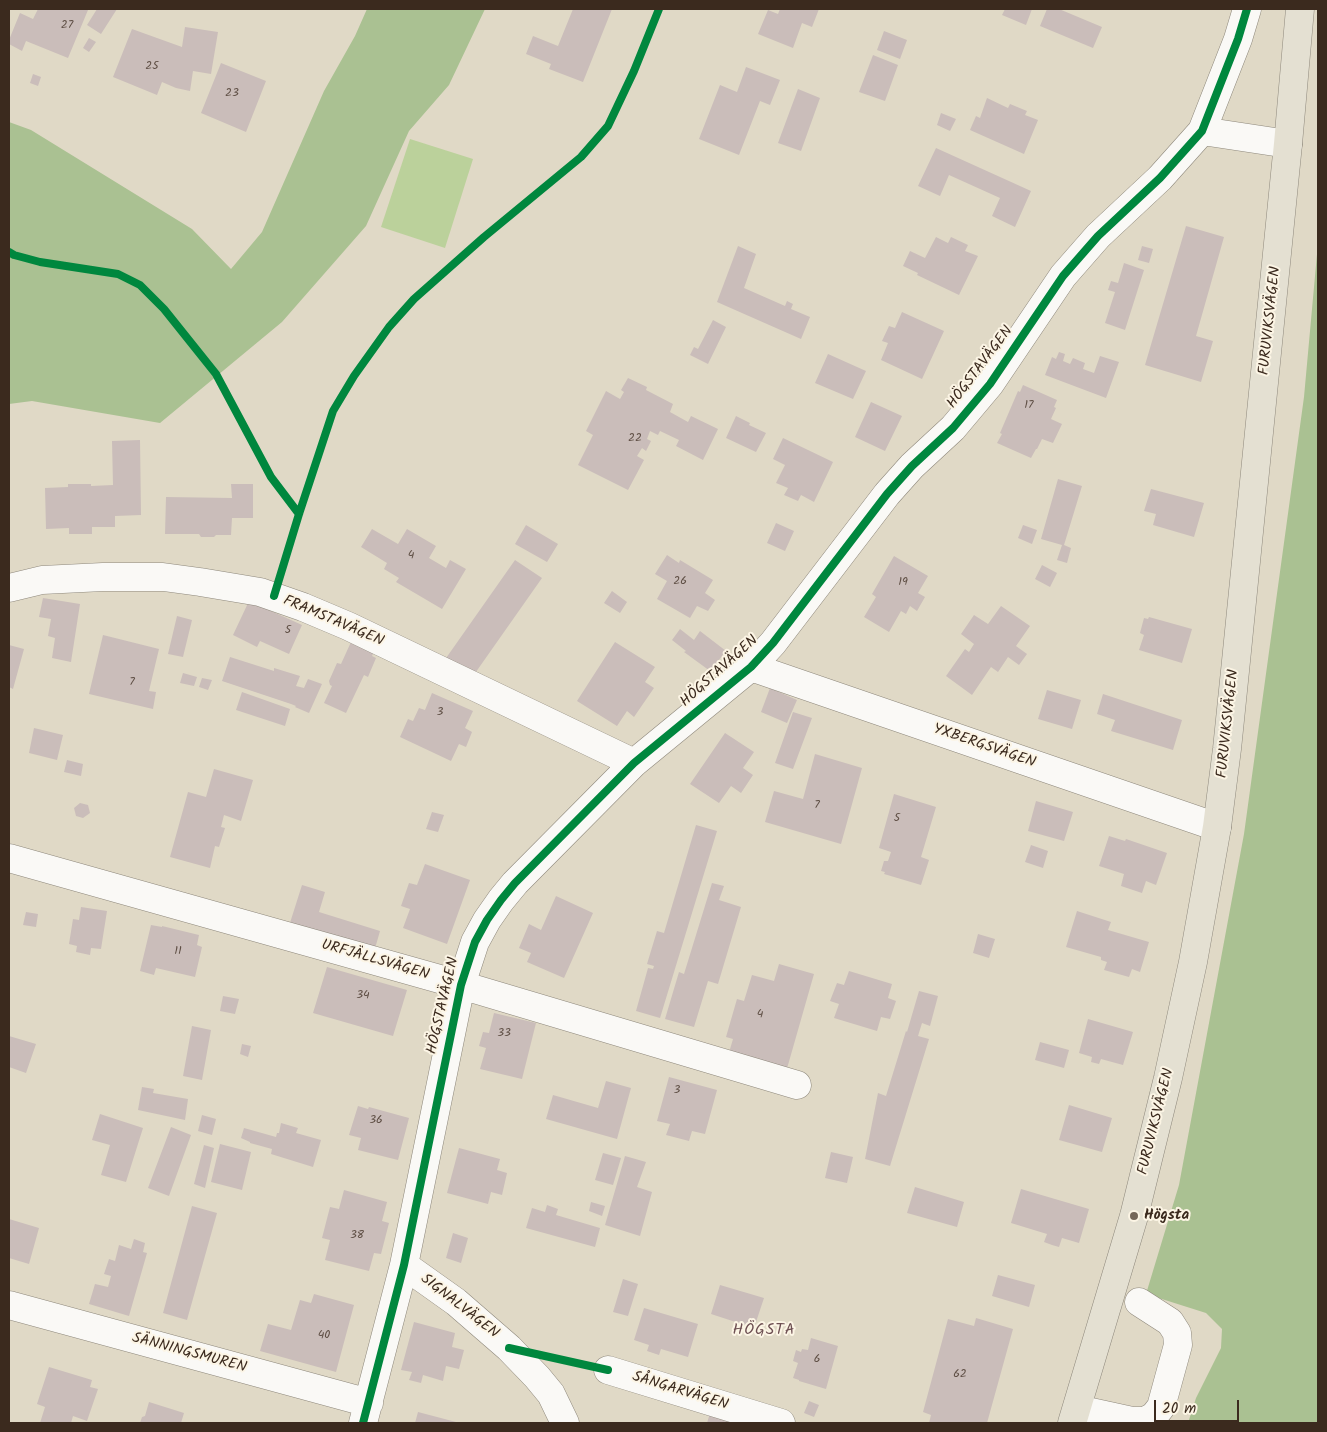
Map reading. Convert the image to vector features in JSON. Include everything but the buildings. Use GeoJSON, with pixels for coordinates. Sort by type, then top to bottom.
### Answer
{"type":"FeatureCollection","features":[{"type":"Feature","properties":{"kind":"main road","name":"FURUVIKSVÄGEN"},"geometry":{"type":"LineString","coordinates":[[1075,1416],[1134,1216],[1165,1087],[1192,962],[1217,827],[1227,750],[1300,9]]}},
{"type":"Feature","properties":{"kind":"street","name":"HÖGSTAVÄGEN"},"geometry":{"type":"LineString","coordinates":[[366,1413],[404,1265],[461,985],[475,942],[487,920],[515,883],[634,763],[751,667],[773,642],[887,494],[912,466],[953,428],[990,384],[1063,276],[1098,236],[1160,178],[1202,131],[1238,39],[1247,9]]}},
{"type":"Feature","properties":{"kind":"street"},"geometry":{"type":"LineString","coordinates":[[1202,131],[1288,144]]}},
{"type":"Feature","properties":{"kind":"street","name":"FRAMSTAVÄGEN"},"geometry":{"type":"LineString","coordinates":[[9,588],[42,580],[103,577],[162,578],[260,592],[304,607],[348,626],[634,763]]}},
{"type":"Feature","properties":{"kind":"street","name":"YXBERGSVÄGEN"},"geometry":{"type":"LineString","coordinates":[[751,667],[1217,827]]}},
{"type":"Feature","properties":{"kind":"street","name":"URFJÄLLSVÄGEN"},"geometry":{"type":"LineString","coordinates":[[9,858],[461,985],[797,1085]]}},
{"type":"Feature","properties":{"kind":"street","name":"SIGNALVÄGEN"},"geometry":{"type":"LineString","coordinates":[[404,1265],[456,1302],[509,1348],[551,1394],[565,1423]]}},
{"type":"Feature","properties":{"kind":"street"},"geometry":{"type":"LineString","coordinates":[[1075,1416],[1145,1421],[1154,1416],[1161,1408],[1178,1345],[1177,1333],[1170,1322],[1139,1302]]}},
{"type":"Feature","properties":{"kind":"street","name":"SÄNNINGSMUREN"},"geometry":{"type":"LineString","coordinates":[[9,1305],[366,1413]]}},
{"type":"Feature","properties":{"kind":"street","name":"SÅNGARVÄGEN"},"geometry":{"type":"LineString","coordinates":[[608,1370],[781,1423]]}},
{"type":"Feature","properties":{"kind":"green space"},"geometry":{"type":"Polygon","coordinates":[[[367,9],[485,9],[449,85],[409,131],[366,226],[282,322],[160,423],[32,401],[9,404],[9,122],[31,130],[192,229],[231,269],[262,232],[324,91],[355,36],[367,9]]]}},
{"type":"Feature","properties":{"kind":"green space"},"geometry":{"type":"Polygon","coordinates":[[[410,139],[473,159],[445,248],[381,227],[410,139]]]}},
{"type":"Feature","properties":{"kind":"green space"},"geometry":{"type":"Polygon","coordinates":[[[1318,243],[1318,1423],[1188,1423],[1196,1398],[1221,1348],[1222,1329],[1206,1313],[1146,1294],[1179,1185],[1244,834],[1304,397],[1318,243]]]}},
{"type":"Feature","properties":{"kind":"cycle path"},"geometry":{"type":"LineString","coordinates":[[274,596],[333,411],[354,376],[389,327],[414,299],[484,237],[581,157],[608,126],[634,71],[659,9]]}},
{"type":"Feature","properties":{"kind":"cycle path"},"geometry":{"type":"LineString","coordinates":[[363,1423],[404,1265],[461,985],[475,942],[487,920],[515,883],[634,763],[751,667],[773,643],[887,494],[912,466],[953,428],[990,384],[1063,276],[1098,236],[1160,178],[1202,131],[1238,39],[1247,9]]}},
{"type":"Feature","properties":{"kind":"cycle path"},"geometry":{"type":"LineString","coordinates":[[9,252],[40,262],[118,274],[140,285],[164,309],[216,374],[271,477],[299,514]]}},
{"type":"Feature","properties":{"kind":"cycle path"},"geometry":{"type":"LineString","coordinates":[[509,1348],[608,1370]]}},
{"type":"Feature","properties":{"kind":"place","name":"Högsta"},"geometry":{"type":"Point","coordinates":[1134,1216]}},
{"type":"Feature","properties":{"kind":"district","name":"HÖGSTA"},"geometry":{"type":"Point","coordinates":[764,1331]}}]}
